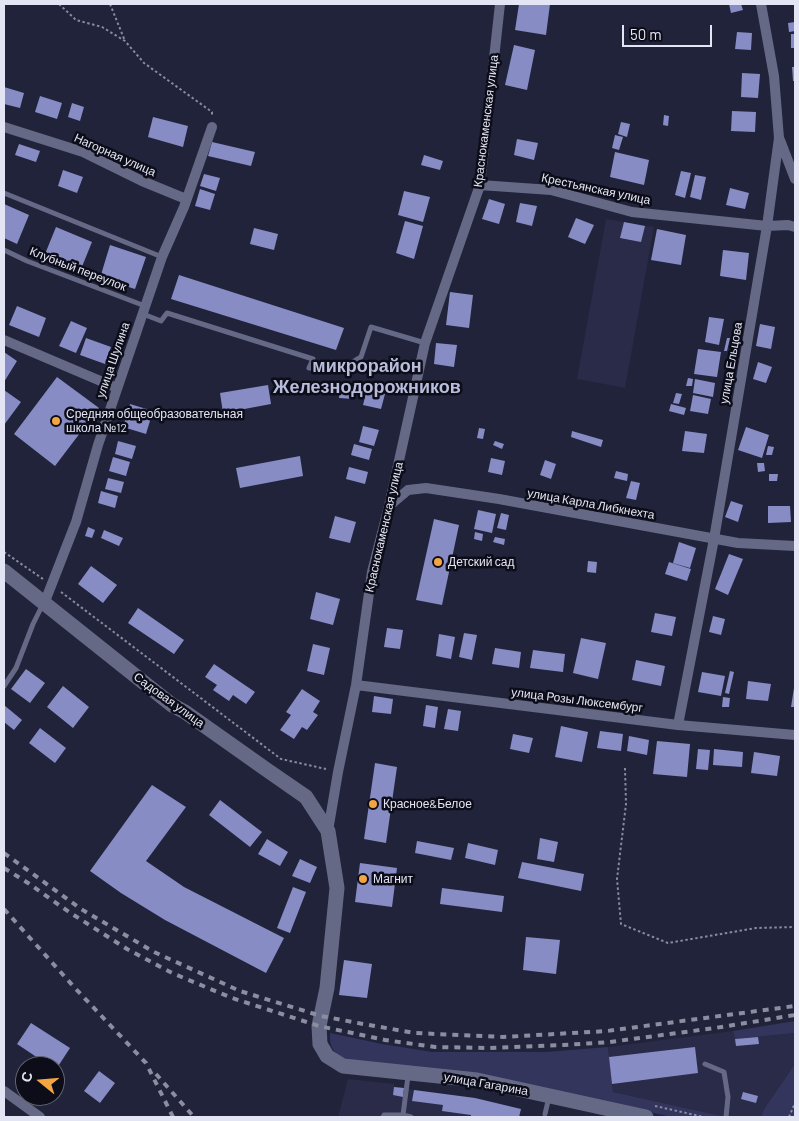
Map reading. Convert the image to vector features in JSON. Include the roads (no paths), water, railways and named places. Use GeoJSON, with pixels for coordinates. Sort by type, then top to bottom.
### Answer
{"type":"FeatureCollection","features":[{"type":"Feature","properties":{"kind":"street","name":"Краснокаменская улица"},"geometry":{"type":"LineString","coordinates":[[327,1056],[320,1044],[319,1026],[327,988],[337,888],[328,831],[356,685],[372,572],[389,506],[425,343],[480,185],[500,4]]}},
{"type":"Feature","properties":{"kind":"street","name":"улица Ельцова"},"geometry":{"type":"LineString","coordinates":[[678,725],[714,539],[767,226],[779,138],[774,76],[761,4]]}},
{"type":"Feature","properties":{"kind":"street","name":"улица Шулина"},"geometry":{"type":"LineString","coordinates":[[44,604],[76,522],[98,445],[162,257],[186,199],[212,126]]}},
{"type":"Feature","properties":{"kind":"street","name":"Нагорная улица"},"geometry":{"type":"LineString","coordinates":[[4,127],[83,152],[142,181],[186,199]]}},
{"type":"Feature","properties":{"kind":"street"},"geometry":{"type":"LineString","coordinates":[[779,138],[795,179]]}},
{"type":"Feature","properties":{"kind":"street","name":"Крестьянская улица"},"geometry":{"type":"LineString","coordinates":[[480,185],[551,190],[632,212],[767,226],[788,225],[795,228]]}},
{"type":"Feature","properties":{"kind":"street"},"geometry":{"type":"LineString","coordinates":[[4,340],[117,388]]}},
{"type":"Feature","properties":{"kind":"street","name":"улица Карла Либкнехта"},"geometry":{"type":"LineString","coordinates":[[389,506],[408,490],[426,488],[499,499],[738,543],[795,546]]}},
{"type":"Feature","properties":{"kind":"street","name":"Садовая улица"},"geometry":{"type":"LineString","coordinates":[[4,571],[172,705],[185,712],[306,797],[328,831]]}},
{"type":"Feature","properties":{"kind":"street","name":"улица Розы Люксембург"},"geometry":{"type":"LineString","coordinates":[[356,685],[678,725],[795,735]]}},
{"type":"Feature","properties":{"kind":"street","name":"улица Гагарина"},"geometry":{"type":"LineString","coordinates":[[327,1056],[344,1066],[477,1080],[646,1117]]}},
{"type":"Feature","properties":{"kind":"street"},"geometry":{"type":"LineString","coordinates":[[4,1091],[40,1117]]}},
{"type":"Feature","properties":{"kind":"lane"},"geometry":{"type":"LineString","coordinates":[[4,193],[162,257]]}},
{"type":"Feature","properties":{"kind":"lane","name":"Клубный переулок"},"geometry":{"type":"LineString","coordinates":[[4,250],[144,310],[162,321],[167,313],[313,359],[309,368],[340,370],[361,357],[371,327],[425,343]]}},
{"type":"Feature","properties":{"kind":"lane"},"geometry":{"type":"LineString","coordinates":[[4,686],[16,668],[33,624],[44,604]]}},
{"type":"Feature","properties":{"kind":"lane"},"geometry":{"type":"LineString","coordinates":[[705,1064],[724,1072],[728,1097],[726,1117]]}},
{"type":"Feature","properties":{"kind":"lane"},"geometry":{"type":"LineString","coordinates":[[403,1114],[409,1073]]}},
{"type":"Feature","properties":{"kind":"lane"},"geometry":{"type":"LineString","coordinates":[[545,1114],[549,1096]]}},
{"type":"Feature","properties":{"kind":"lane"},"geometry":{"type":"LineString","coordinates":[[383,1117],[384,1115],[403,1114],[412,1117]]}},
{"type":"Feature","properties":{"kind":"railway"},"geometry":{"type":"LineString","coordinates":[[4,853],[81,909],[154,952],[240,991],[321,1016],[415,1033],[503,1037],[607,1031],[795,1006]]}},
{"type":"Feature","properties":{"kind":"railway"},"geometry":{"type":"LineString","coordinates":[[4,868],[127,949],[172,973],[232,998],[319,1026],[385,1040],[435,1047],[488,1048],[564,1045],[610,1042],[795,1015]]}},
{"type":"Feature","properties":{"kind":"railway"},"geometry":{"type":"LineString","coordinates":[[4,909],[146,1063],[173,1117]]}},
{"type":"Feature","properties":{"kind":"railway"},"geometry":{"type":"LineString","coordinates":[[156,1074],[194,1117]]}},
{"type":"Feature","properties":{"kind":"place","name":"Средняя общеобразовательная школа №12"},"geometry":{"type":"Point","coordinates":[56,421]}},
{"type":"Feature","properties":{"kind":"place","name":"Детский сад"},"geometry":{"type":"Point","coordinates":[438,562]}},
{"type":"Feature","properties":{"kind":"place","name":"Красное&Белое"},"geometry":{"type":"Point","coordinates":[373,804]}},
{"type":"Feature","properties":{"kind":"place","name":"Магнит"},"geometry":{"type":"Point","coordinates":[363,879]}},
{"type":"Feature","properties":{"kind":"district","name":"микрорайон Железнодорожников"},"geometry":{"type":"Point","coordinates":[367,376]}}]}
